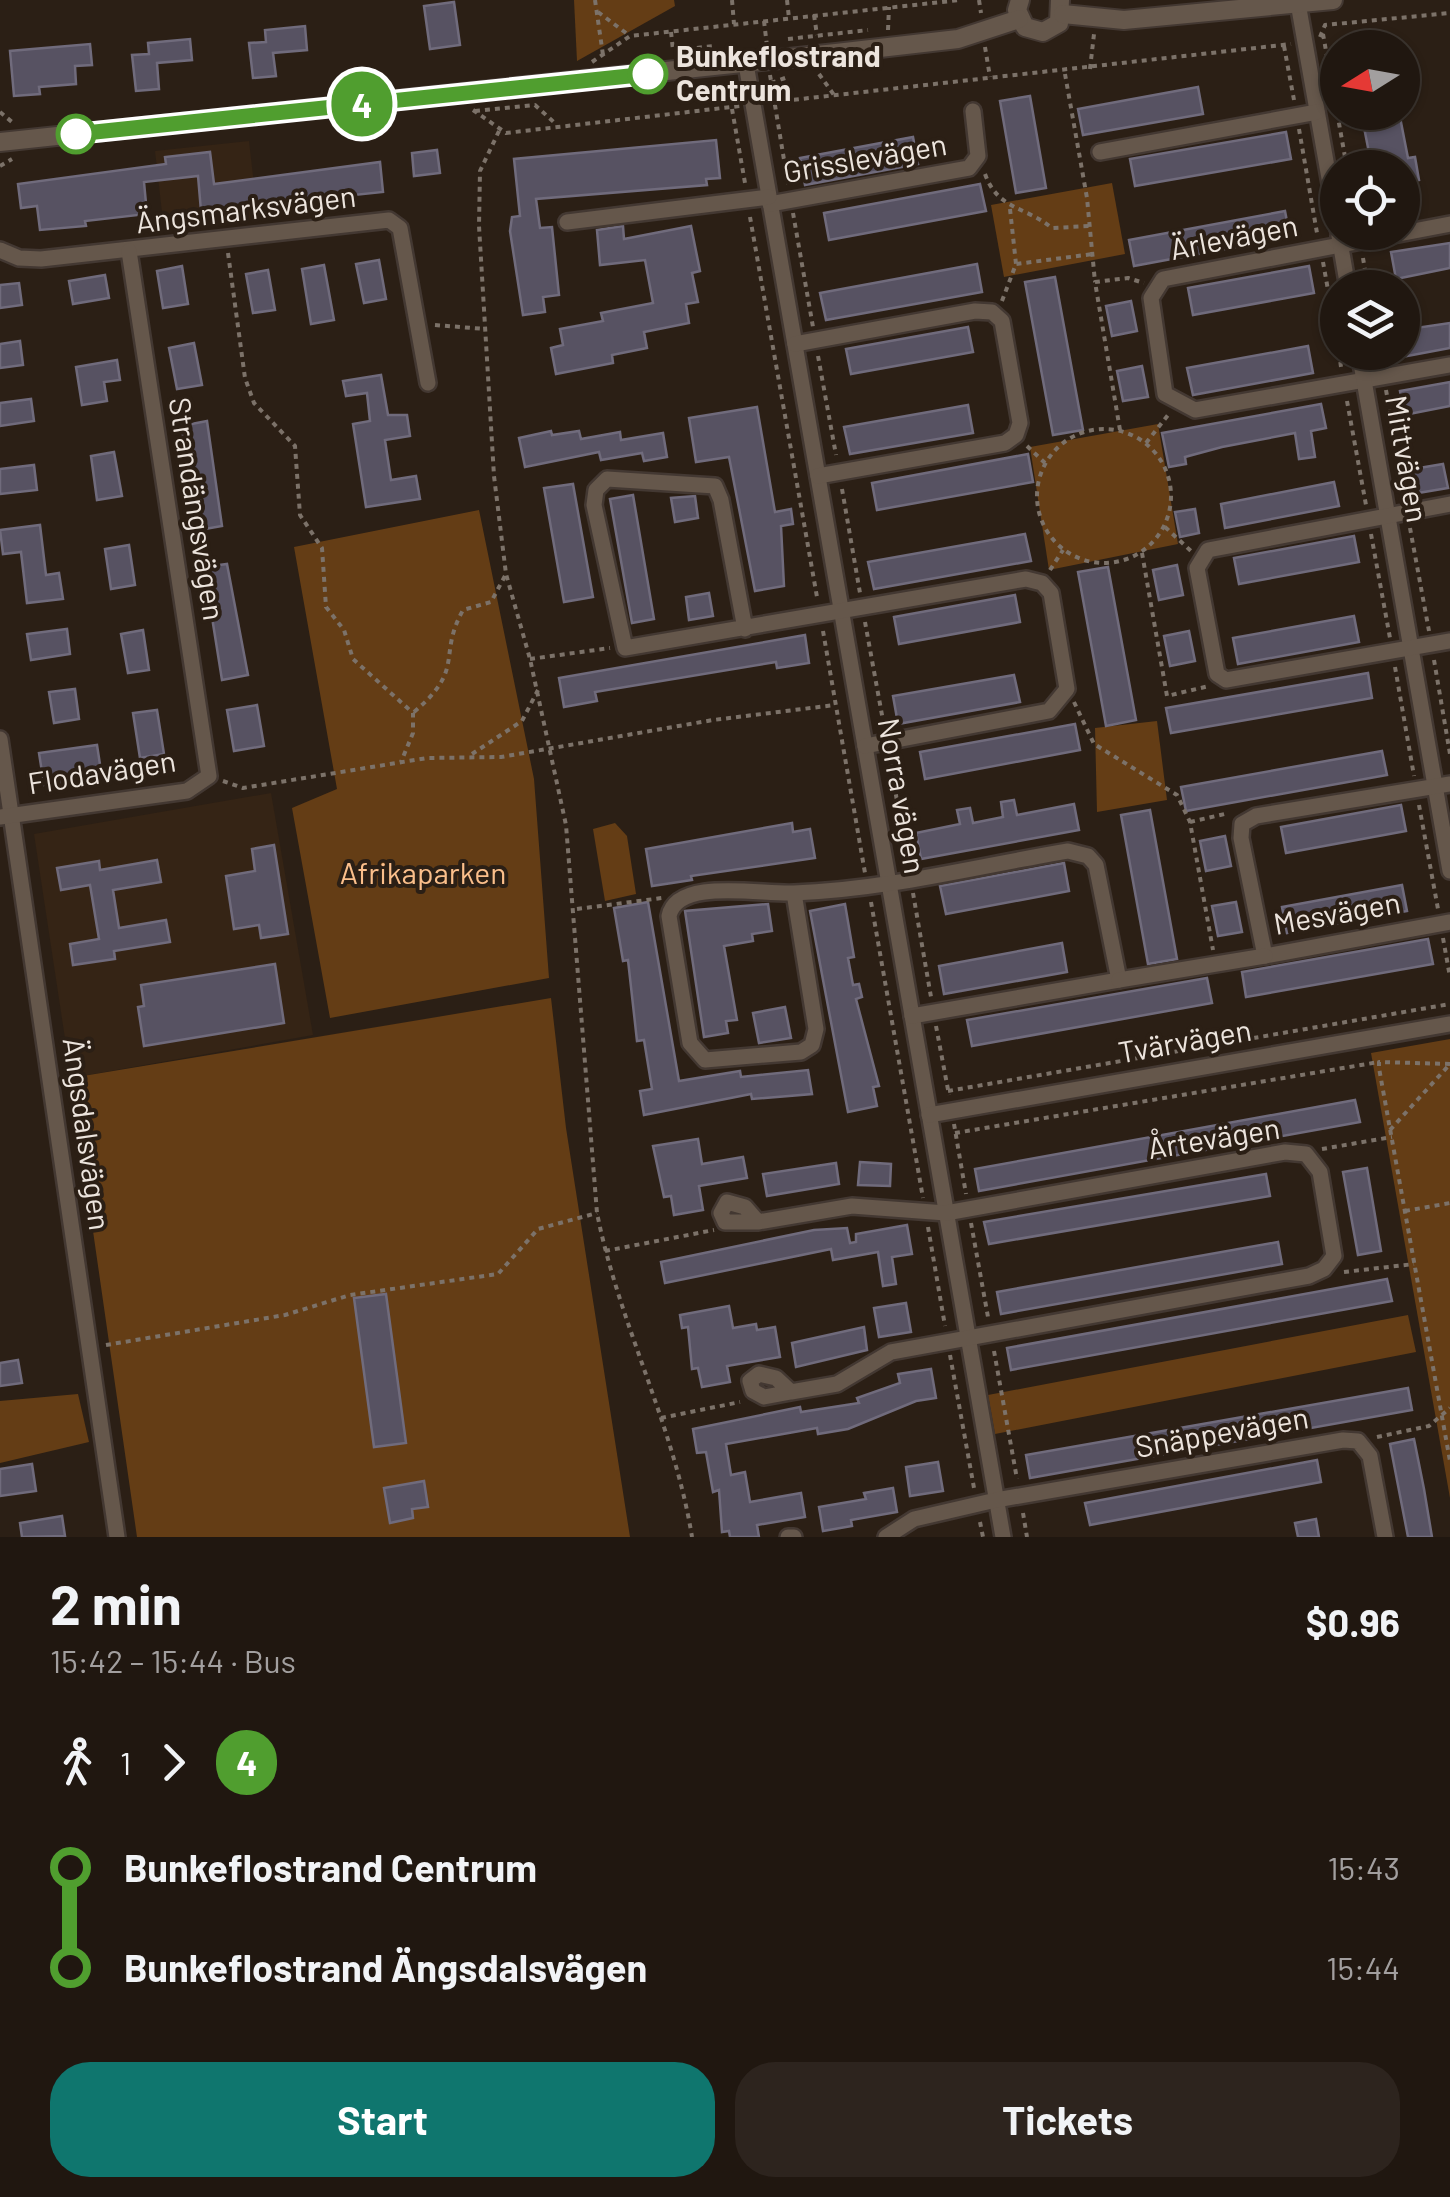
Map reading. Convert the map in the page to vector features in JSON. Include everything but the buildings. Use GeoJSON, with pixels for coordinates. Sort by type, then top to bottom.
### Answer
{"type":"FeatureCollection","features":[{"type":"Feature","properties":{"kind":"street"},"geometry":{"type":"LineString","coordinates":[[0,142],[958,39],[1019,9],[1033,32],[1043,32],[1059,23],[1062,7],[1124,20],[1332,0]]}},
{"type":"Feature","properties":{"kind":"street"},"geometry":{"type":"LineString","coordinates":[[1298,3],[1324,150]]}},
{"type":"Feature","properties":{"kind":"street","name":"Norra vägen"},"geometry":{"type":"LineString","coordinates":[[746,64],[1003,1537]]}},
{"type":"Feature","properties":{"kind":"street","name":"Grisslevägen"},"geometry":{"type":"LineString","coordinates":[[567,222],[748,201],[790,200],[953,174],[969,168],[978,156],[973,111]]}},
{"type":"Feature","properties":{"kind":"street"},"geometry":{"type":"LineString","coordinates":[[1100,152],[1317,112]]}},
{"type":"Feature","properties":{"kind":"street","name":"Ängsmarksvägen"},"geometry":{"type":"LineString","coordinates":[[0,250],[19,258],[41,259],[388,220],[400,228],[428,382]]}},
{"type":"Feature","properties":{"kind":"street","name":"Ärlevägen"},"geometry":{"type":"LineString","coordinates":[[1420,230],[1450,224]]}},
{"type":"Feature","properties":{"kind":"street","name":"Ärlevägen"},"geometry":{"type":"LineString","coordinates":[[1180,402],[1165,394],[1150,298],[1163,279],[1320,248]]}},
{"type":"Feature","properties":{"kind":"street","name":"Strandängsvägen"},"geometry":{"type":"LineString","coordinates":[[128,251],[209,776]]}},
{"type":"Feature","properties":{"kind":"street"},"geometry":{"type":"LineString","coordinates":[[795,344],[975,311],[992,312],[1002,321],[1020,422],[1016,435],[1006,443],[818,476]]}},
{"type":"Feature","properties":{"kind":"street"},"geometry":{"type":"LineString","coordinates":[[1180,402],[1194,410],[1450,365]]}},
{"type":"Feature","properties":{"kind":"street","name":"Mittvägen"},"geometry":{"type":"LineString","coordinates":[[1362,370],[1411,648],[1443,786],[1450,871]]}},
{"type":"Feature","properties":{"kind":"street"},"geometry":{"type":"LineString","coordinates":[[745,629],[722,500],[715,486],[606,479],[596,490],[594,505],[619,640],[625,648],[745,629],[1026,579],[1042,583],[1051,592],[1067,689],[1048,711],[864,746]]}},
{"type":"Feature","properties":{"kind":"street"},"geometry":{"type":"LineString","coordinates":[[1450,504],[1208,550],[1197,568],[1217,674],[1238,680],[1450,641]]}},
{"type":"Feature","properties":{"kind":"street","name":"Ängsdalsvägen"},"geometry":{"type":"LineString","coordinates":[[0,740],[6,816],[117,1537]]}},
{"type":"Feature","properties":{"kind":"street","name":"Flodavägen"},"geometry":{"type":"LineString","coordinates":[[6,816],[188,791],[209,776]]}},
{"type":"Feature","properties":{"kind":"street"},"geometry":{"type":"LineString","coordinates":[[1242,824],[1256,816],[1443,786]]}},
{"type":"Feature","properties":{"kind":"street","name":"Mesvägen"},"geometry":{"type":"LineString","coordinates":[[1242,824],[1241,838],[1265,956],[1450,922]]}},
{"type":"Feature","properties":{"kind":"street"},"geometry":{"type":"LineString","coordinates":[[794,894],[816,1028],[812,1046],[801,1052],[705,1060],[690,1042],[669,916],[672,904],[681,896],[741,890],[794,894],[1068,851],[1088,856],[1096,865],[1119,980]]}},
{"type":"Feature","properties":{"kind":"street"},"geometry":{"type":"LineString","coordinates":[[912,1016],[1265,956]]}},
{"type":"Feature","properties":{"kind":"street","name":"Tvärvägen"},"geometry":{"type":"LineString","coordinates":[[929,1115],[1450,1024]]}},
{"type":"Feature","properties":{"kind":"street","name":"Årtevägen"},"geometry":{"type":"LineString","coordinates":[[738,1226],[852,1206],[946,1212],[1285,1152],[1306,1154],[1320,1172],[1334,1256],[1324,1269]]}},
{"type":"Feature","properties":{"kind":"street"},"geometry":{"type":"LineString","coordinates":[[738,1226],[725,1222],[722,1213],[727,1202],[745,1206],[758,1222]]}},
{"type":"Feature","properties":{"kind":"street"},"geometry":{"type":"LineString","coordinates":[[790,1392],[776,1378],[759,1374],[750,1381],[753,1392],[764,1397],[837,1384],[891,1352],[1309,1276],[1324,1269]]}},
{"type":"Feature","properties":{"kind":"street"},"geometry":{"type":"LineString","coordinates":[[1358,1441],[1370,1456],[1385,1537]]}},
{"type":"Feature","properties":{"kind":"street","name":"Snäppevägen"},"geometry":{"type":"LineString","coordinates":[[886,1537],[914,1518],[996,1500],[1358,1441]]}},
{"type":"Feature","properties":{"kind":"path"},"geometry":{"type":"LineString","coordinates":[[595,0],[606,78]]}},
{"type":"Feature","properties":{"kind":"path"},"geometry":{"type":"LineString","coordinates":[[732,0],[734,24]]}},
{"type":"Feature","properties":{"kind":"path"},"geometry":{"type":"LineString","coordinates":[[787,0],[789,18]]}},
{"type":"Feature","properties":{"kind":"path"},"geometry":{"type":"LineString","coordinates":[[602,53],[630,36],[960,0]]}},
{"type":"Feature","properties":{"kind":"path"},"geometry":{"type":"LineString","coordinates":[[766,42],[890,30],[889,7]]}},
{"type":"Feature","properties":{"kind":"path"},"geometry":{"type":"LineString","coordinates":[[597,11],[630,36]]}},
{"type":"Feature","properties":{"kind":"path"},"geometry":{"type":"LineString","coordinates":[[1324,30],[1326,26],[1450,13]]}},
{"type":"Feature","properties":{"kind":"path"},"geometry":{"type":"LineString","coordinates":[[814,15],[817,35]]}},
{"type":"Feature","properties":{"kind":"path"},"geometry":{"type":"LineString","coordinates":[[671,32],[672,50]]}},
{"type":"Feature","properties":{"kind":"path"},"geometry":{"type":"LineString","coordinates":[[466,108],[500,131],[559,126],[1064,72],[1284,45],[1320,34]]}},
{"type":"Feature","properties":{"kind":"path"},"geometry":{"type":"LineString","coordinates":[[1284,45],[1320,248]]}},
{"type":"Feature","properties":{"kind":"path"},"geometry":{"type":"LineString","coordinates":[[686,49],[726,46]]}},
{"type":"Feature","properties":{"kind":"path"},"geometry":{"type":"LineString","coordinates":[[1064,72],[1120,430]]}},
{"type":"Feature","properties":{"kind":"path"},"geometry":{"type":"LineString","coordinates":[[819,74],[834,95]]}},
{"type":"Feature","properties":{"kind":"path"},"geometry":{"type":"LineString","coordinates":[[771,83],[788,77]]}},
{"type":"Feature","properties":{"kind":"path"},"geometry":{"type":"LineString","coordinates":[[773,102],[1027,1537]]}},
{"type":"Feature","properties":{"kind":"path"},"geometry":{"type":"LineString","coordinates":[[475,111],[535,105],[559,126]]}},
{"type":"Feature","properties":{"kind":"path"},"geometry":{"type":"LineString","coordinates":[[732,107],[983,1537]]}},
{"type":"Feature","properties":{"kind":"path"},"geometry":{"type":"LineString","coordinates":[[500,131],[480,171],[494,476],[506,574],[552,749],[576,909],[597,1213],[604,1252],[685,1490],[692,1537]]}},
{"type":"Feature","properties":{"kind":"path"},"geometry":{"type":"LineString","coordinates":[[0,166],[16,156]]}},
{"type":"Feature","properties":{"kind":"path"},"geometry":{"type":"LineString","coordinates":[[978,156],[992,194],[1010,208],[1032,212],[1052,228],[1090,226]]}},
{"type":"Feature","properties":{"kind":"path"},"geometry":{"type":"LineString","coordinates":[[992,312],[1006,296],[1016,264],[1010,208]]}},
{"type":"Feature","properties":{"kind":"path"},"geometry":{"type":"LineString","coordinates":[[226,240],[245,378],[254,403],[295,446],[302,488],[300,515],[322,548],[326,606],[344,630],[352,659],[413,713]]}},
{"type":"Feature","properties":{"kind":"path"},"geometry":{"type":"LineString","coordinates":[[1016,264],[1093,254]]}},
{"type":"Feature","properties":{"kind":"path"},"geometry":{"type":"LineString","coordinates":[[1096,282],[1128,278],[1158,287]]}},
{"type":"Feature","properties":{"kind":"path"},"geometry":{"type":"LineString","coordinates":[[420,324],[485,329]]}},
{"type":"Feature","properties":{"kind":"path"},"geometry":{"type":"LineString","coordinates":[[1384,376],[1450,754]]}},
{"type":"Feature","properties":{"kind":"path"},"geometry":{"type":"LineString","coordinates":[[1146,442],[1180,402]]}},
{"type":"Feature","properties":{"kind":"path"},"geometry":{"type":"LineString","coordinates":[[1120,430],[1146,442],[1166,467],[1172,497],[1165,527],[1142,553],[1116,564],[1088,562],[1063,550],[1047,532],[1038,510],[1038,486],[1045,463],[1077,434],[1120,430]]}},
{"type":"Feature","properties":{"kind":"path"},"geometry":{"type":"LineString","coordinates":[[1016,435],[1045,463]]}},
{"type":"Feature","properties":{"kind":"path"},"geometry":{"type":"LineString","coordinates":[[1165,527],[1200,559]]}},
{"type":"Feature","properties":{"kind":"path"},"geometry":{"type":"LineString","coordinates":[[1042,583],[1063,550]]}},
{"type":"Feature","properties":{"kind":"path"},"geometry":{"type":"LineString","coordinates":[[1142,553],[1167,696],[1207,689],[1217,674]]}},
{"type":"Feature","properties":{"kind":"path"},"geometry":{"type":"LineString","coordinates":[[401,762],[412,734],[413,713],[444,680],[453,662],[450,640],[462,610],[491,602],[506,574]]}},
{"type":"Feature","properties":{"kind":"path"},"geometry":{"type":"LineString","coordinates":[[530,659],[625,648]]}},
{"type":"Feature","properties":{"kind":"path"},"geometry":{"type":"LineString","coordinates":[[1067,689],[1094,744],[1177,794],[1190,822],[1216,964]]}},
{"type":"Feature","properties":{"kind":"path"},"geometry":{"type":"LineString","coordinates":[[472,754],[522,721],[538,690]]}},
{"type":"Feature","properties":{"kind":"path"},"geometry":{"type":"LineString","coordinates":[[209,776],[243,788],[401,762],[472,754],[502,757],[713,720],[857,702]]}},
{"type":"Feature","properties":{"kind":"path"},"geometry":{"type":"LineString","coordinates":[[1190,822],[1230,813],[1242,824]]}},
{"type":"Feature","properties":{"kind":"path"},"geometry":{"type":"LineString","coordinates":[[576,909],[681,896]]}},
{"type":"Feature","properties":{"kind":"path"},"geometry":{"type":"LineString","coordinates":[[948,1091],[1450,1004]]}},
{"type":"Feature","properties":{"kind":"path"},"geometry":{"type":"LineString","coordinates":[[956,1133],[1379,1062],[1450,1064]]}},
{"type":"Feature","properties":{"kind":"path"},"geometry":{"type":"LineString","coordinates":[[1379,1062],[1450,1461]]}},
{"type":"Feature","properties":{"kind":"path"},"geometry":{"type":"LineString","coordinates":[[1306,1154],[1391,1133],[1450,1064]]}},
{"type":"Feature","properties":{"kind":"path"},"geometry":{"type":"LineString","coordinates":[[1405,1211],[1450,1203]]}},
{"type":"Feature","properties":{"kind":"path"},"geometry":{"type":"LineString","coordinates":[[90,1347],[284,1315],[350,1295],[498,1274],[538,1229],[597,1213]]}},
{"type":"Feature","properties":{"kind":"path"},"geometry":{"type":"LineString","coordinates":[[604,1252],[738,1226]]}},
{"type":"Feature","properties":{"kind":"path"},"geometry":{"type":"LineString","coordinates":[[1324,1269],[1353,1273],[1414,1264]]}},
{"type":"Feature","properties":{"kind":"path"},"geometry":{"type":"LineString","coordinates":[[661,1418],[764,1397]]}},
{"type":"Feature","properties":{"kind":"path"},"geometry":{"type":"LineString","coordinates":[[1358,1441],[1429,1426],[1450,1408]]}},
{"type":"Feature","properties":{"kind":"shaded area"},"geometry":{"type":"Polygon","coordinates":[[[249,141],[258,219],[164,230],[155,151],[249,141]]]}},
{"type":"Feature","properties":{"kind":"shaded area"},"geometry":{"type":"Polygon","coordinates":[[[271,793],[313,1035],[71,1078],[34,834],[271,793]]]}},
{"type":"Feature","properties":{"kind":"green space"},"geometry":{"type":"Polygon","coordinates":[[[574,0],[674,0],[675,6],[577,61],[574,0]]]}},
{"type":"Feature","properties":{"kind":"green space"},"geometry":{"type":"Polygon","coordinates":[[[1112,183],[1125,254],[1004,277],[991,205],[1112,183]]]}},
{"type":"Feature","properties":{"kind":"green space"},"geometry":{"type":"Polygon","coordinates":[[[1158,424],[1178,544],[1049,570],[1030,447],[1158,424]]]}},
{"type":"Feature","properties":{"kind":"green space","name":"Afrikaparken"},"geometry":{"type":"Polygon","coordinates":[[[479,510],[534,779],[549,978],[330,1018],[292,808],[337,789],[294,547],[479,510]]]}},
{"type":"Feature","properties":{"kind":"green space"},"geometry":{"type":"Polygon","coordinates":[[[1157,721],[1167,800],[1097,812],[1095,728],[1157,721]]]}},
{"type":"Feature","properties":{"kind":"green space"},"geometry":{"type":"Polygon","coordinates":[[[615,823],[627,836],[636,894],[605,901],[593,829],[615,823]]]}},
{"type":"Feature","properties":{"kind":"green space"},"geometry":{"type":"Polygon","coordinates":[[[551,998],[566,1128],[630,1537],[137,1537],[71,1078],[551,998]]]}},
{"type":"Feature","properties":{"kind":"green space"},"geometry":{"type":"Polygon","coordinates":[[[1450,1039],[1450,1498],[1371,1053],[1450,1039]]]}},
{"type":"Feature","properties":{"kind":"green space"},"geometry":{"type":"Polygon","coordinates":[[[1408,1315],[1416,1352],[995,1434],[988,1395],[1408,1315]]]}},
{"type":"Feature","properties":{"kind":"green space"},"geometry":{"type":"Polygon","coordinates":[[[78,1394],[89,1442],[0,1463],[0,1401],[78,1394]]]}},
{"type":"Feature","properties":{"kind":"bus line","name":"4"},"geometry":{"type":"LineString","coordinates":[[76,134],[648,74]]}},
{"type":"Feature","properties":{"kind":"place","name":"Bunkeflostrand Centrum"},"geometry":{"type":"Point","coordinates":[648,74]}}]}
